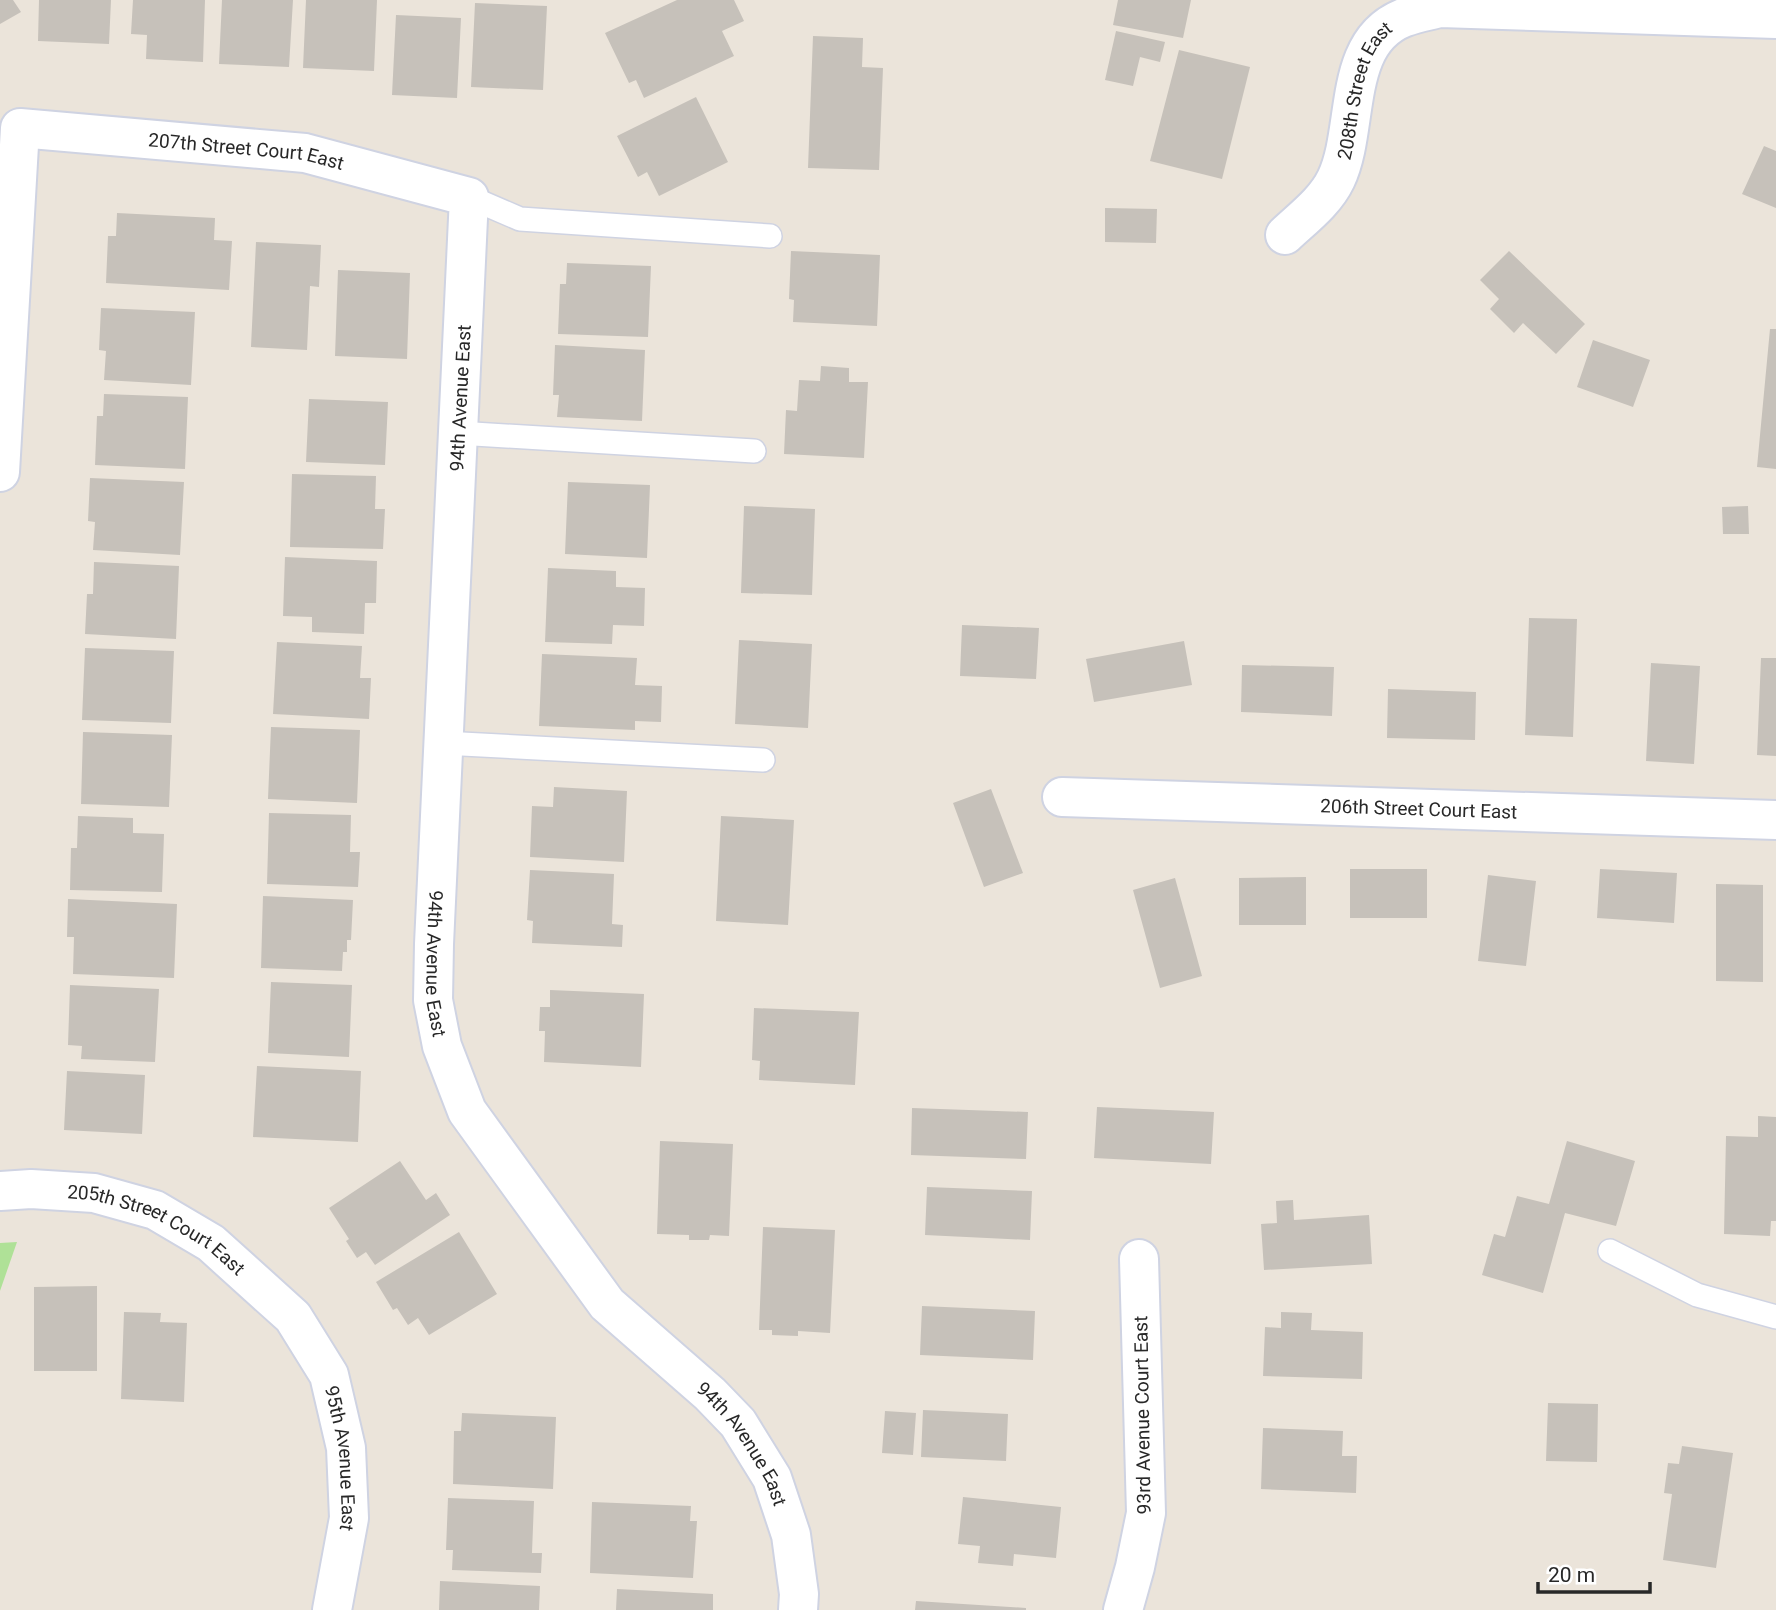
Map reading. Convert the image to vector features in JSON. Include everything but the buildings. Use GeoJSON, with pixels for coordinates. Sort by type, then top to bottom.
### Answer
{"type":"FeatureCollection","features":[{"type":"Feature","properties":{"kind":"street","name":"208th Street East"},"geometry":{"type":"LineString","coordinates":[[1286,235],[1321,202],[1335,180],[1344,154],[1358,74],[1374,38],[1402,18],[1440,8],[1776,19]]}},
{"type":"Feature","properties":{"kind":"street","name":"207th Street Court East"},"geometry":{"type":"LineString","coordinates":[[0,472],[20,128],[305,153],[469,197]]}},
{"type":"Feature","properties":{"kind":"street","name":"94th Avenue East"},"geometry":{"type":"LineString","coordinates":[[469,197],[433,1000],[442,1046],[467,1111],[607,1304],[710,1394],[738,1423],[772,1478],[791,1535],[799,1594],[798,1610]]}},
{"type":"Feature","properties":{"kind":"street","name":"206th Street Court East"},"geometry":{"type":"LineString","coordinates":[[1062,797],[1776,820]]}},
{"type":"Feature","properties":{"kind":"street","name":"205th Street Court East"},"geometry":{"type":"LineString","coordinates":[[0,1191],[31,1189],[94,1193],[155,1210],[211,1243],[293,1317]]}},
{"type":"Feature","properties":{"kind":"street","name":"93rd Avenue Court East"},"geometry":{"type":"LineString","coordinates":[[1123,1610],[1136,1567],[1146,1513],[1139,1259]]}},
{"type":"Feature","properties":{"kind":"street","name":"95th Avenue East"},"geometry":{"type":"LineString","coordinates":[[293,1317],[329,1375],[346,1448],[349,1518],[332,1610]]}},
{"type":"Feature","properties":{"kind":"lane"},"geometry":{"type":"LineString","coordinates":[[469,197],[520,219],[771,236]]}},
{"type":"Feature","properties":{"kind":"lane"},"geometry":{"type":"LineString","coordinates":[[458,433],[754,452]]}},
{"type":"Feature","properties":{"kind":"lane"},"geometry":{"type":"LineString","coordinates":[[443,743],[763,760]]}},
{"type":"Feature","properties":{"kind":"lane"},"geometry":{"type":"LineString","coordinates":[[1609,1251],[1697,1295],[1776,1317]]}},
{"type":"Feature","properties":{"kind":"green space"},"geometry":{"type":"Polygon","coordinates":[[[17,1242],[0,1291],[0,1243],[17,1242]]]}}]}
